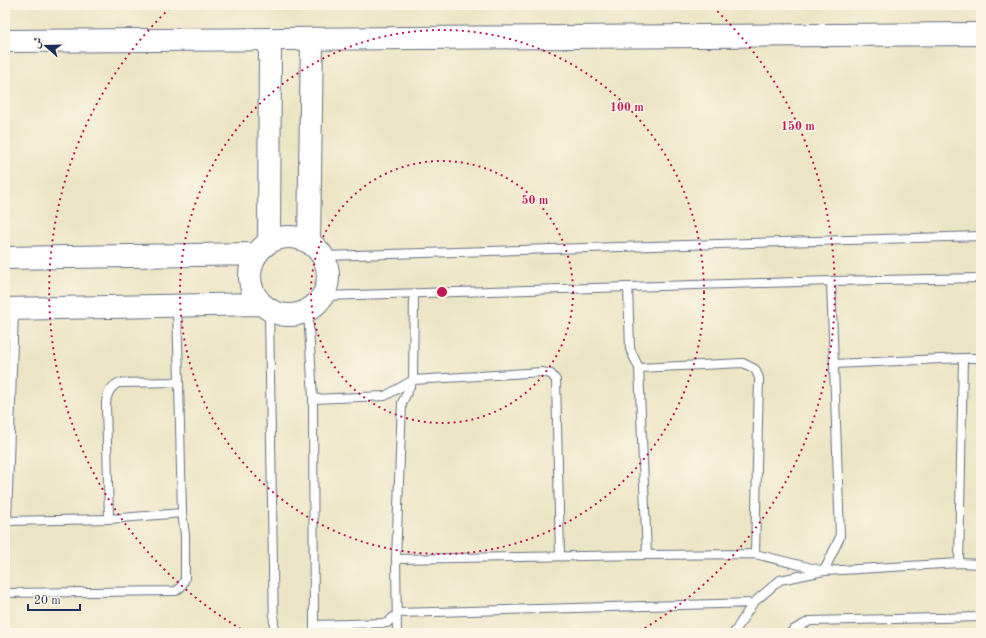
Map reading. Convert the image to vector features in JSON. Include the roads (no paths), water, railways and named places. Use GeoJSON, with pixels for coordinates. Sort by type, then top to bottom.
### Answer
{"type":"FeatureCollection","features":[{"type":"Feature","properties":{"kind":"street"},"geometry":{"type":"LineString","coordinates":[[5,41],[981,34]]}},
{"type":"Feature","properties":{"kind":"street"},"geometry":{"type":"LineString","coordinates":[[263,248],[270,39]]}},
{"type":"Feature","properties":{"kind":"street"},"geometry":{"type":"LineString","coordinates":[[312,39],[316,249]]}},
{"type":"Feature","properties":{"kind":"street"},"geometry":{"type":"LineString","coordinates":[[289,237],[299,238],[316,249],[327,266],[328,276],[327,286],[315,303],[299,314],[289,315],[279,314],[265,307],[254,295],[250,280],[251,264],[263,248],[279,238],[289,237]]}},
{"type":"Feature","properties":{"kind":"street"},"geometry":{"type":"LineString","coordinates":[[5,258],[263,248]]}},
{"type":"Feature","properties":{"kind":"street"},"geometry":{"type":"LineString","coordinates":[[9,309],[177,306],[265,307]]}},
{"type":"Feature","properties":{"kind":"lane"},"geometry":{"type":"LineString","coordinates":[[316,249],[981,236]]}},
{"type":"Feature","properties":{"kind":"lane"},"geometry":{"type":"LineString","coordinates":[[753,603],[398,613],[387,623],[314,629],[313,399],[315,303],[414,293],[628,286],[981,278]]}},
{"type":"Feature","properties":{"kind":"lane"},"geometry":{"type":"LineString","coordinates":[[824,570],[840,538],[831,281]]}},
{"type":"Feature","properties":{"kind":"lane"},"geometry":{"type":"LineString","coordinates":[[628,286],[630,349],[639,368],[647,555]]}},
{"type":"Feature","properties":{"kind":"lane"},"geometry":{"type":"LineString","coordinates":[[397,633],[398,613],[396,559],[402,403],[413,380],[414,293]]}},
{"type":"Feature","properties":{"kind":"lane"},"geometry":{"type":"LineString","coordinates":[[5,592],[176,591],[181,587],[185,578],[185,535],[182,513],[177,306]]}},
{"type":"Feature","properties":{"kind":"lane"},"geometry":{"type":"LineString","coordinates":[[265,307],[274,633]]}},
{"type":"Feature","properties":{"kind":"lane"},"geometry":{"type":"LineString","coordinates":[[9,309],[6,521],[109,519],[182,513]]}},
{"type":"Feature","properties":{"kind":"lane"},"geometry":{"type":"LineString","coordinates":[[959,563],[963,358]]}},
{"type":"Feature","properties":{"kind":"lane"},"geometry":{"type":"LineString","coordinates":[[834,364],[981,358]]}},
{"type":"Feature","properties":{"kind":"lane"},"geometry":{"type":"LineString","coordinates":[[639,368],[743,363],[755,369],[759,378],[755,554]]}},
{"type":"Feature","properties":{"kind":"lane"},"geometry":{"type":"LineString","coordinates":[[313,399],[385,396],[413,380],[542,372],[551,374],[556,380],[560,556]]}},
{"type":"Feature","properties":{"kind":"lane"},"geometry":{"type":"LineString","coordinates":[[109,519],[106,397],[118,383],[179,382]]}},
{"type":"Feature","properties":{"kind":"lane"},"geometry":{"type":"LineString","coordinates":[[396,559],[755,554],[824,570]]}},
{"type":"Feature","properties":{"kind":"lane"},"geometry":{"type":"LineString","coordinates":[[734,633],[753,603],[780,580],[824,570],[959,563],[981,564]]}},
{"type":"Feature","properties":{"kind":"lane"},"geometry":{"type":"LineString","coordinates":[[790,633],[810,621],[981,617]]}}]}
